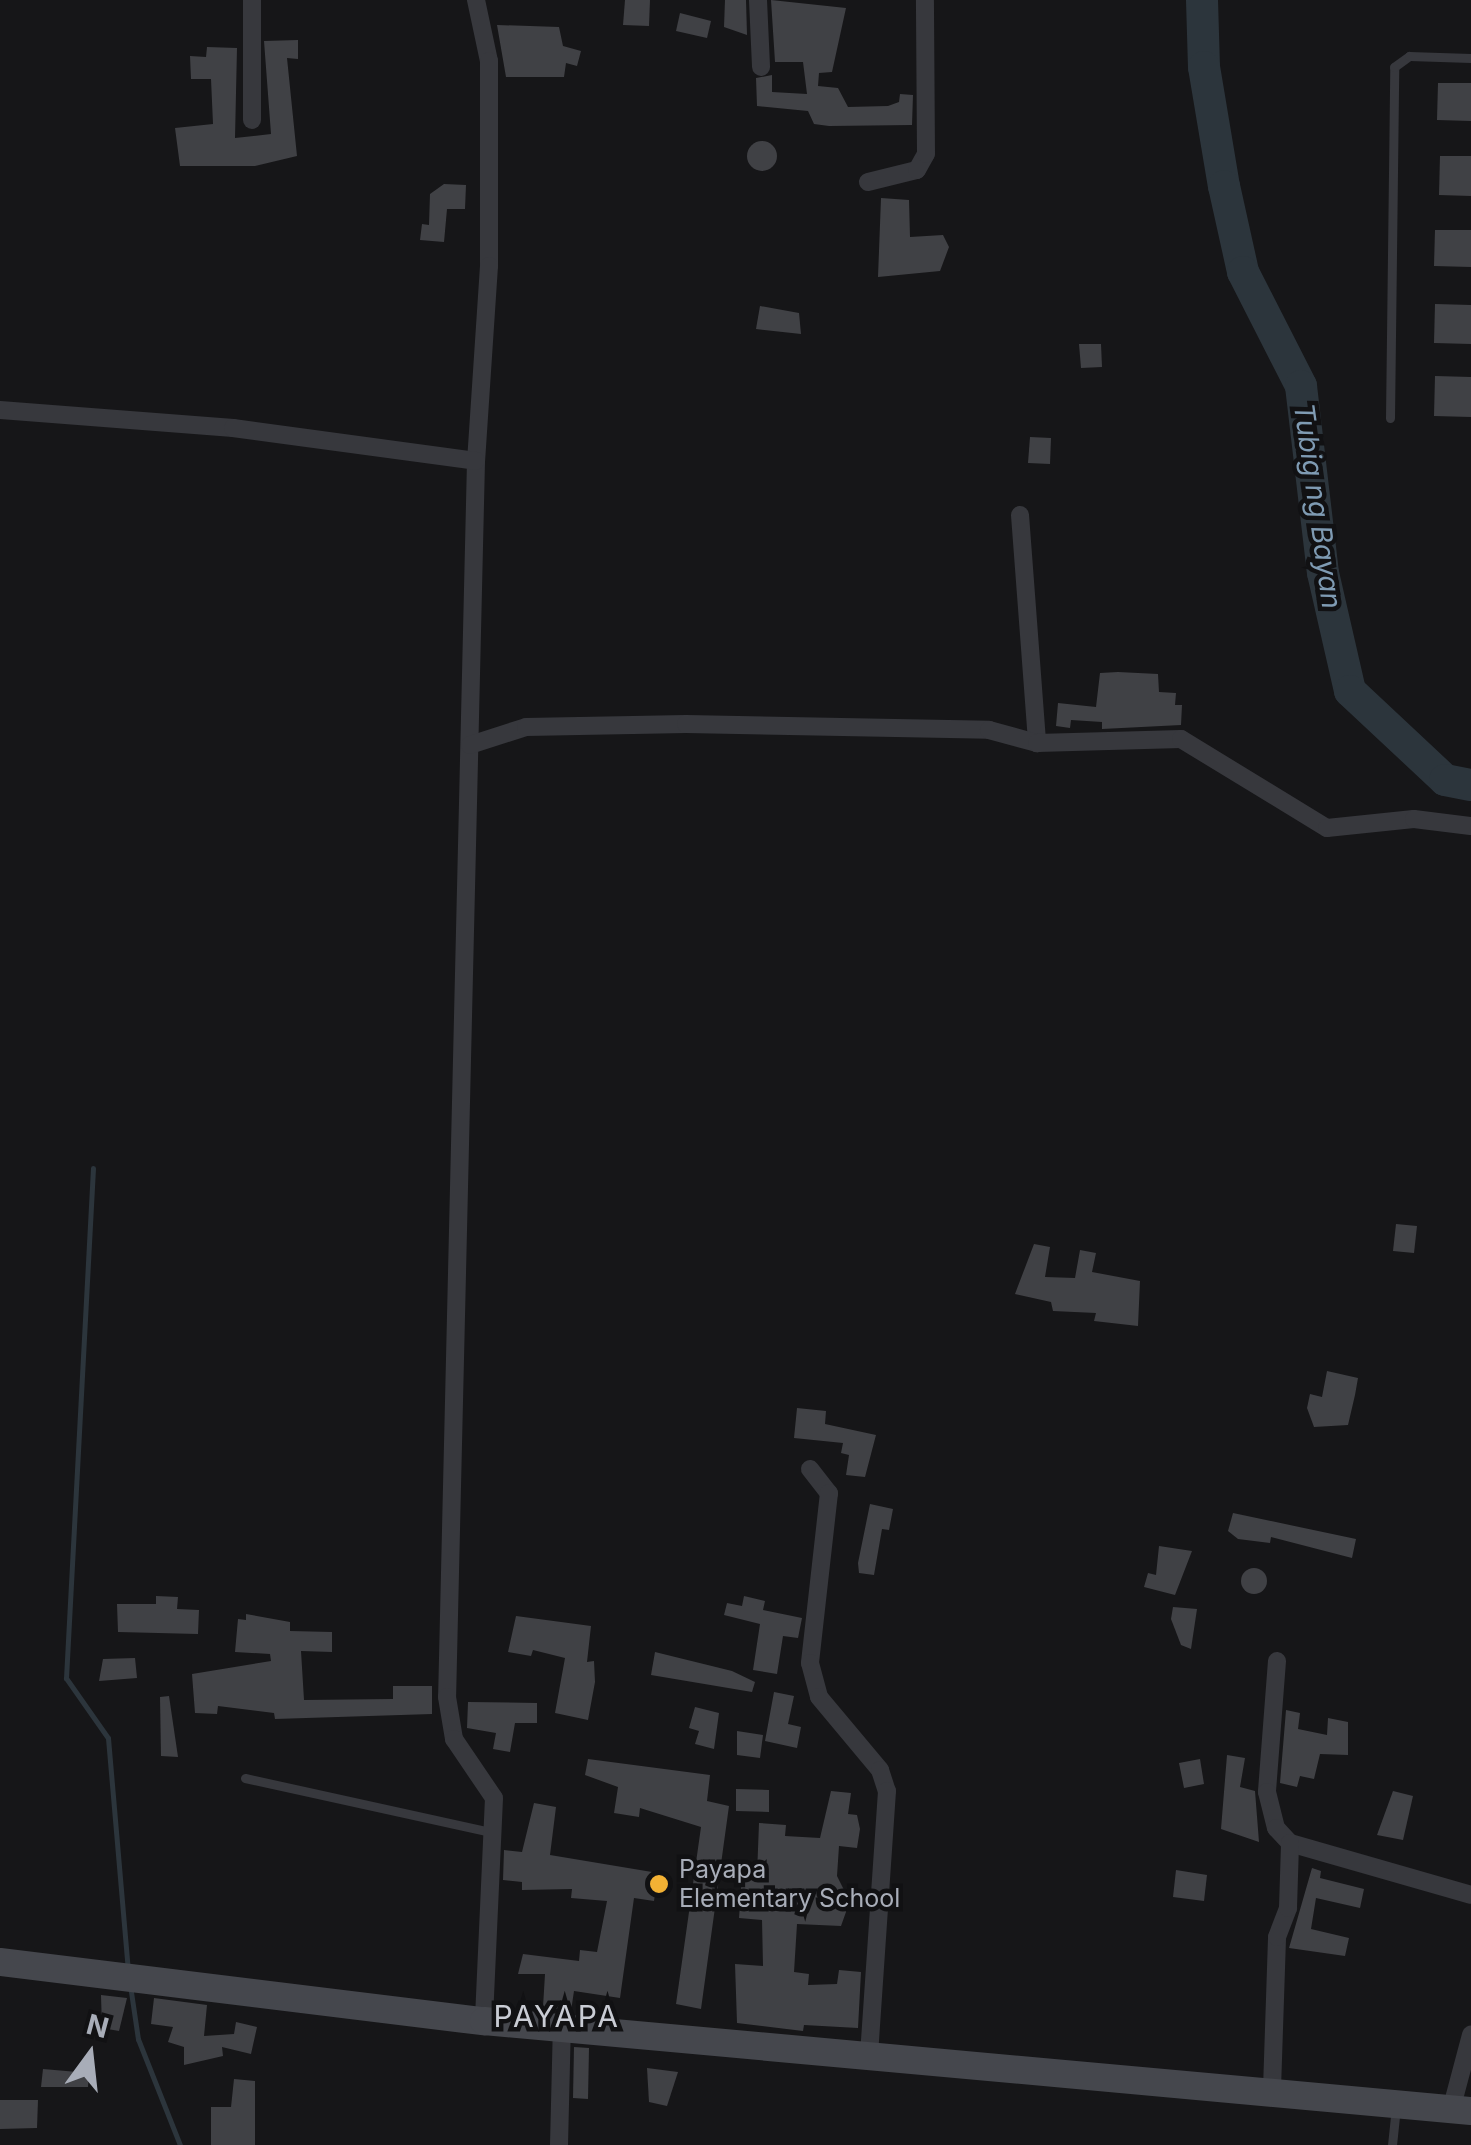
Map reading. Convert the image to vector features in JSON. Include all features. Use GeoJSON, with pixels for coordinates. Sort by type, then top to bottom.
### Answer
{"type":"FeatureCollection","features":[{"type":"Feature","properties":{"kind":"main road"},"geometry":{"type":"LineString","coordinates":[[0,1962],[484,2021],[562,2024],[1461,2110]]}},
{"type":"Feature","properties":{"kind":"street"},"geometry":{"type":"LineString","coordinates":[[252,0],[252,120]]}},
{"type":"Feature","properties":{"kind":"street"},"geometry":{"type":"LineString","coordinates":[[476,0],[489,61],[489,266],[476,460],[447,1697],[454,1739],[494,1798],[484,2021]]}},
{"type":"Feature","properties":{"kind":"street"},"geometry":{"type":"LineString","coordinates":[[758,0],[761,68]]}},
{"type":"Feature","properties":{"kind":"street"},"geometry":{"type":"LineString","coordinates":[[868,182],[916,170],[926,154],[925,0]]}},
{"type":"Feature","properties":{"kind":"street"},"geometry":{"type":"LineString","coordinates":[[0,410],[233,428],[476,460]]}},
{"type":"Feature","properties":{"kind":"street"},"geometry":{"type":"LineString","coordinates":[[1020,515],[1038,742]]}},
{"type":"Feature","properties":{"kind":"street"},"geometry":{"type":"LineString","coordinates":[[470,745],[526,728],[686,724],[989,730],[1038,742],[1182,739],[1327,828],[1414,819],[1471,826]]}},
{"type":"Feature","properties":{"kind":"street"},"geometry":{"type":"LineString","coordinates":[[810,1470],[830,1493],[810,1662],[819,1696],[880,1770],[886,1791],[869,2052]]}},
{"type":"Feature","properties":{"kind":"street"},"geometry":{"type":"LineString","coordinates":[[1276,1661],[1267,1792],[1276,1828],[1290,1843],[1471,1895]]}},
{"type":"Feature","properties":{"kind":"street"},"geometry":{"type":"LineString","coordinates":[[1272,2089],[1277,1937],[1288,1908],[1290,1843]]}},
{"type":"Feature","properties":{"kind":"street"},"geometry":{"type":"LineString","coordinates":[[559,2145],[562,2024]]}},
{"type":"Feature","properties":{"kind":"street"},"geometry":{"type":"LineString","coordinates":[[1461,2110],[1471,2035]]}},
{"type":"Feature","properties":{"kind":"lane"},"geometry":{"type":"LineString","coordinates":[[1390,418],[1394,68],[1409,56],[1471,58]]}},
{"type":"Feature","properties":{"kind":"lane"},"geometry":{"type":"LineString","coordinates":[[245,1778],[492,1832]]}},
{"type":"Feature","properties":{"kind":"lane"},"geometry":{"type":"LineString","coordinates":[[1392,2145],[1396,2103]]}},
{"type":"Feature","properties":{"kind":"building"},"geometry":{"type":"Polygon","coordinates":[[[625,0],[650,0],[649,26],[623,25],[625,0]]]}},
{"type":"Feature","properties":{"kind":"building"},"geometry":{"type":"Polygon","coordinates":[[[725,0],[746,0],[747,35],[724,27],[725,0]]]}},
{"type":"Feature","properties":{"kind":"building"},"geometry":{"type":"Polygon","coordinates":[[[771,0],[846,8],[832,72],[819,73],[818,86],[838,88],[848,107],[888,106],[899,102],[900,94],[913,95],[912,125],[829,126],[814,124],[808,111],[757,106],[756,78],[772,75],[772,92],[807,94],[803,62],[775,62],[771,0]]]}},
{"type":"Feature","properties":{"kind":"building"},"geometry":{"type":"Polygon","coordinates":[[[680,13],[711,21],[707,38],[676,31],[680,13]]]}},
{"type":"Feature","properties":{"kind":"building"},"geometry":{"type":"Polygon","coordinates":[[[497,25],[559,27],[563,46],[581,51],[577,66],[566,63],[564,77],[506,77],[497,25]]]}},
{"type":"Feature","properties":{"kind":"building"},"geometry":{"type":"Polygon","coordinates":[[[298,40],[298,59],[287,58],[297,156],[255,166],[180,166],[175,128],[213,124],[211,79],[191,79],[190,56],[206,57],[207,47],[237,48],[235,138],[271,134],[264,41],[298,40]]]}},
{"type":"Feature","properties":{"kind":"building"},"geometry":{"type":"Polygon","coordinates":[[[1438,83],[1471,83],[1471,121],[1437,120],[1438,83]]]}},
{"type":"Feature","properties":{"kind":"building"},"geometry":{"type":"Polygon","coordinates":[[[762,141],[776,150],[777,156],[768,170],[762,171],[748,162],[747,156],[756,142],[762,141]]]}},
{"type":"Feature","properties":{"kind":"building"},"geometry":{"type":"Polygon","coordinates":[[[1440,156],[1471,156],[1471,196],[1439,195],[1440,156]]]}},
{"type":"Feature","properties":{"kind":"building"},"geometry":{"type":"Polygon","coordinates":[[[444,184],[466,185],[465,209],[447,209],[444,242],[420,240],[422,224],[429,225],[430,194],[444,184]]]}},
{"type":"Feature","properties":{"kind":"building"},"geometry":{"type":"Polygon","coordinates":[[[881,198],[909,200],[910,237],[943,235],[949,247],[940,271],[878,277],[881,198]]]}},
{"type":"Feature","properties":{"kind":"building"},"geometry":{"type":"Polygon","coordinates":[[[1435,230],[1471,230],[1471,267],[1434,266],[1435,230]]]}},
{"type":"Feature","properties":{"kind":"building"},"geometry":{"type":"Polygon","coordinates":[[[1435,304],[1471,305],[1471,344],[1434,343],[1435,304]]]}},
{"type":"Feature","properties":{"kind":"building"},"geometry":{"type":"Polygon","coordinates":[[[760,306],[799,313],[801,334],[756,329],[760,306]]]}},
{"type":"Feature","properties":{"kind":"building"},"geometry":{"type":"Polygon","coordinates":[[[1079,344],[1101,344],[1102,367],[1081,368],[1079,344]]]}},
{"type":"Feature","properties":{"kind":"building"},"geometry":{"type":"Polygon","coordinates":[[[1435,376],[1471,377],[1471,417],[1434,416],[1435,376]]]}},
{"type":"Feature","properties":{"kind":"building"},"geometry":{"type":"Polygon","coordinates":[[[1030,437],[1051,438],[1050,464],[1028,463],[1030,437]]]}},
{"type":"Feature","properties":{"kind":"building"},"geometry":{"type":"Polygon","coordinates":[[[1100,673],[1158,674],[1159,692],[1176,693],[1175,705],[1182,705],[1181,725],[1102,729],[1102,722],[1071,720],[1070,728],[1056,726],[1058,703],[1096,707],[1100,673]]]}},
{"type":"Feature","properties":{"kind":"building"},"geometry":{"type":"Polygon","coordinates":[[[1396,1224],[1417,1226],[1414,1253],[1393,1251],[1396,1224]]]}},
{"type":"Feature","properties":{"kind":"building"},"geometry":{"type":"Polygon","coordinates":[[[1034,1244],[1050,1247],[1045,1277],[1075,1278],[1080,1250],[1096,1253],[1092,1272],[1140,1281],[1138,1326],[1094,1321],[1096,1313],[1053,1311],[1051,1302],[1015,1294],[1034,1244]]]}},
{"type":"Feature","properties":{"kind":"building"},"geometry":{"type":"Polygon","coordinates":[[[1327,1371],[1358,1378],[1348,1425],[1314,1427],[1307,1408],[1310,1394],[1322,1397],[1327,1371]]]}},
{"type":"Feature","properties":{"kind":"building"},"geometry":{"type":"Polygon","coordinates":[[[797,1408],[826,1411],[825,1424],[876,1435],[865,1477],[846,1475],[849,1455],[841,1453],[843,1443],[794,1438],[797,1408]]]}},
{"type":"Feature","properties":{"kind":"building"},"geometry":{"type":"Polygon","coordinates":[[[870,1504],[893,1509],[889,1530],[882,1529],[874,1575],[859,1573],[858,1563],[870,1504]]]}},
{"type":"Feature","properties":{"kind":"building"},"geometry":{"type":"Polygon","coordinates":[[[1233,1513],[1356,1539],[1352,1558],[1271,1537],[1270,1543],[1238,1539],[1228,1531],[1233,1513]]]}},
{"type":"Feature","properties":{"kind":"building"},"geometry":{"type":"Polygon","coordinates":[[[1159,1546],[1192,1551],[1175,1595],[1144,1587],[1148,1573],[1156,1575],[1159,1546]]]}},
{"type":"Feature","properties":{"kind":"building"},"geometry":{"type":"Polygon","coordinates":[[[1254,1568],[1263,1572],[1267,1581],[1263,1590],[1254,1594],[1245,1590],[1241,1581],[1245,1572],[1254,1568]]]}},
{"type":"Feature","properties":{"kind":"building"},"geometry":{"type":"Polygon","coordinates":[[[156,1596],[178,1597],[177,1609],[199,1610],[198,1634],[118,1632],[117,1604],[156,1604],[156,1596]]]}},
{"type":"Feature","properties":{"kind":"building"},"geometry":{"type":"Polygon","coordinates":[[[744,1596],[765,1601],[763,1610],[802,1618],[798,1638],[783,1636],[777,1674],[753,1670],[760,1624],[724,1615],[727,1603],[742,1606],[744,1596]]]}},
{"type":"Feature","properties":{"kind":"building"},"geometry":{"type":"Polygon","coordinates":[[[1173,1607],[1197,1609],[1191,1649],[1181,1645],[1171,1619],[1173,1607]]]}},
{"type":"Feature","properties":{"kind":"building"},"geometry":{"type":"Polygon","coordinates":[[[246,1614],[290,1622],[290,1631],[332,1632],[332,1652],[301,1651],[304,1700],[393,1699],[393,1686],[432,1686],[432,1714],[275,1719],[274,1713],[218,1706],[217,1714],[195,1713],[192,1674],[271,1661],[270,1654],[235,1652],[238,1619],[246,1620],[246,1614]]]}},
{"type":"Feature","properties":{"kind":"building"},"geometry":{"type":"Polygon","coordinates":[[[516,1616],[591,1626],[587,1662],[594,1661],[595,1682],[588,1720],[555,1713],[565,1658],[533,1650],[531,1656],[508,1652],[516,1616]]]}},
{"type":"Feature","properties":{"kind":"building"},"geometry":{"type":"Polygon","coordinates":[[[655,1652],[732,1671],[755,1682],[752,1692],[651,1675],[655,1652]]]}},
{"type":"Feature","properties":{"kind":"building"},"geometry":{"type":"Polygon","coordinates":[[[135,1658],[137,1678],[99,1681],[103,1659],[135,1658]]]}},
{"type":"Feature","properties":{"kind":"building"},"geometry":{"type":"Polygon","coordinates":[[[774,1692],[794,1696],[788,1724],[801,1727],[797,1748],[765,1741],[774,1692]]]}},
{"type":"Feature","properties":{"kind":"building"},"geometry":{"type":"Polygon","coordinates":[[[169,1696],[178,1757],[161,1756],[160,1697],[169,1696]]]}},
{"type":"Feature","properties":{"kind":"building"},"geometry":{"type":"Polygon","coordinates":[[[468,1702],[537,1703],[537,1723],[515,1723],[510,1752],[493,1749],[496,1733],[467,1728],[468,1702]]]}},
{"type":"Feature","properties":{"kind":"building"},"geometry":{"type":"Polygon","coordinates":[[[695,1707],[719,1713],[714,1749],[695,1744],[699,1731],[689,1728],[695,1707]]]}},
{"type":"Feature","properties":{"kind":"building"},"geometry":{"type":"Polygon","coordinates":[[[1286,1710],[1300,1713],[1298,1729],[1327,1735],[1328,1718],[1348,1722],[1348,1755],[1320,1754],[1314,1779],[1300,1776],[1297,1787],[1280,1783],[1286,1710]]]}},
{"type":"Feature","properties":{"kind":"building"},"geometry":{"type":"Polygon","coordinates":[[[737,1731],[763,1735],[760,1758],[737,1755],[737,1731]]]}},
{"type":"Feature","properties":{"kind":"building"},"geometry":{"type":"Polygon","coordinates":[[[1227,1755],[1245,1758],[1240,1787],[1255,1791],[1259,1842],[1221,1829],[1227,1755]]]}},
{"type":"Feature","properties":{"kind":"building"},"geometry":{"type":"Polygon","coordinates":[[[588,1759],[710,1775],[707,1801],[729,1806],[701,2009],[676,2004],[701,1827],[640,1808],[639,1817],[614,1813],[618,1787],[585,1775],[588,1759]]]}},
{"type":"Feature","properties":{"kind":"building"},"geometry":{"type":"Polygon","coordinates":[[[1200,1759],[1204,1784],[1184,1788],[1179,1763],[1200,1759]]]}},
{"type":"Feature","properties":{"kind":"building"},"geometry":{"type":"Polygon","coordinates":[[[736,1789],[769,1790],[769,1812],[736,1811],[736,1789]]]}},
{"type":"Feature","properties":{"kind":"building"},"geometry":{"type":"Polygon","coordinates":[[[831,1791],[851,1793],[848,1814],[857,1815],[860,1829],[857,1848],[839,1846],[837,1876],[847,1896],[846,1912],[841,1926],[797,1924],[794,1972],[809,1974],[808,1985],[837,1984],[839,1970],[861,1972],[858,2028],[804,2025],[803,2031],[737,2023],[735,1964],[763,1966],[762,1920],[739,1918],[742,1874],[757,1875],[759,1823],[786,1825],[785,1836],[820,1838],[831,1791]]]}},
{"type":"Feature","properties":{"kind":"building"},"geometry":{"type":"Polygon","coordinates":[[[1393,1791],[1413,1796],[1403,1840],[1377,1835],[1393,1791]]]}},
{"type":"Feature","properties":{"kind":"building"},"geometry":{"type":"Polygon","coordinates":[[[534,1803],[556,1807],[550,1855],[658,1873],[654,1901],[634,1898],[620,1998],[574,1991],[571,2011],[543,2007],[545,1974],[518,1974],[523,1954],[579,1961],[580,1950],[597,1952],[607,1901],[571,1898],[572,1889],[522,1890],[522,1882],[503,1880],[504,1850],[522,1852],[534,1803]]]}},
{"type":"Feature","properties":{"kind":"building"},"geometry":{"type":"Polygon","coordinates":[[[1312,1868],[1321,1871],[1320,1878],[1364,1889],[1360,1908],[1316,1898],[1311,1929],[1349,1938],[1345,1956],[1289,1948],[1312,1868]]]}},
{"type":"Feature","properties":{"kind":"building"},"geometry":{"type":"Polygon","coordinates":[[[1176,1870],[1207,1875],[1204,1901],[1173,1897],[1176,1870]]]}},
{"type":"Feature","properties":{"kind":"building"},"geometry":{"type":"Polygon","coordinates":[[[101,1995],[127,1998],[119,2031],[102,2028],[101,1995]]]}},
{"type":"Feature","properties":{"kind":"building"},"geometry":{"type":"Polygon","coordinates":[[[154,1998],[207,2005],[204,2036],[234,2034],[236,2022],[257,2027],[251,2054],[222,2047],[223,2056],[184,2065],[184,2047],[168,2042],[173,2027],[151,2024],[154,1998]]]}},
{"type":"Feature","properties":{"kind":"building"},"geometry":{"type":"Polygon","coordinates":[[[574,2047],[589,2048],[588,2099],[573,2098],[574,2047]]]}},
{"type":"Feature","properties":{"kind":"building"},"geometry":{"type":"Polygon","coordinates":[[[647,2068],[678,2072],[667,2106],[649,2102],[647,2068]]]}},
{"type":"Feature","properties":{"kind":"building"},"geometry":{"type":"Polygon","coordinates":[[[43,2069],[89,2073],[88,2087],[41,2087],[43,2069]]]}},
{"type":"Feature","properties":{"kind":"building"},"geometry":{"type":"Polygon","coordinates":[[[234,2079],[255,2081],[255,2145],[211,2145],[211,2107],[231,2107],[234,2079]]]}},
{"type":"Feature","properties":{"kind":"building"},"geometry":{"type":"Polygon","coordinates":[[[0,2100],[38,2100],[37,2128],[0,2129],[0,2100]]]}},
{"type":"Feature","properties":{"kind":"waterway","name":"Tubig ng Bayan"},"geometry":{"type":"LineString","coordinates":[[1202,0],[1204,67],[1224,186],[1243,272],[1301,386],[1323,573],[1350,691],[1445,780],[1471,785]]}},
{"type":"Feature","properties":{"kind":"waterway"},"geometry":{"type":"LineString","coordinates":[[93,1168],[66,1678],[108,1738],[128,1970]]}},
{"type":"Feature","properties":{"kind":"waterway"},"geometry":{"type":"LineString","coordinates":[[130,1985],[138,2039],[180,2145]]}},
{"type":"Feature","properties":{"kind":"place","name":"Payapa Elementary School"},"geometry":{"type":"Point","coordinates":[659,1884]}},
{"type":"Feature","properties":{"kind":"district","name":"PAYAPA"},"geometry":{"type":"Point","coordinates":[557,2016]}}]}
